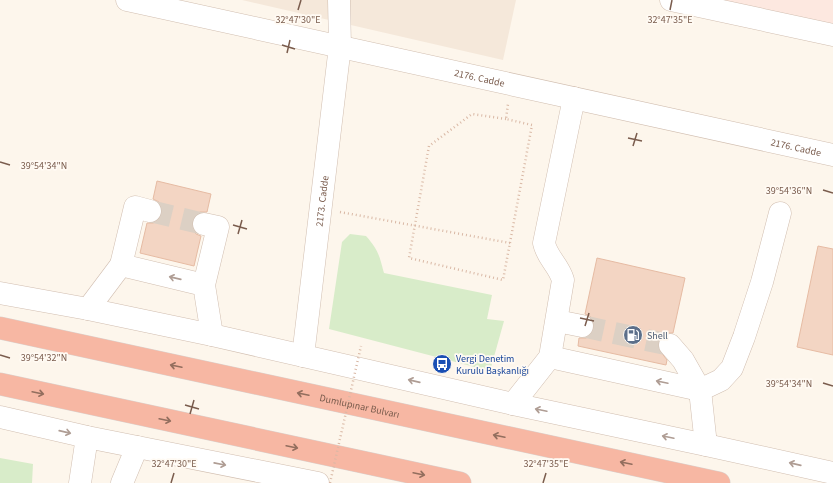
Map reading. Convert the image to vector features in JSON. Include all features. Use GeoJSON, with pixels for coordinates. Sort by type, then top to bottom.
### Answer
{"type":"FeatureCollection","features":[{"type":"Feature","properties":{"kind":"highway","name":"Dumlupınar Bulvarı"},"geometry":{"type":"LineString","coordinates":[[0,328],[719,483]]}},
{"type":"Feature","properties":{"kind":"highway"},"geometry":{"type":"LineString","coordinates":[[0,384],[460,483]]}},
{"type":"Feature","properties":{"kind":"street","name":"2176. Cadde"},"geometry":{"type":"LineString","coordinates":[[127,0],[833,155]]}},
{"type":"Feature","properties":{"kind":"street","name":"2173. Cadde"},"geometry":{"type":"LineString","coordinates":[[303,356],[340,46],[339,0]]}},
{"type":"Feature","properties":{"kind":"street"},"geometry":{"type":"LineString","coordinates":[[671,0],[833,35]]}},
{"type":"Feature","properties":{"kind":"street"},"geometry":{"type":"LineString","coordinates":[[513,404],[550,357],[563,280],[558,268],[547,254],[544,244],[574,98]]}},
{"type":"Feature","properties":{"kind":"street"},"geometry":{"type":"LineString","coordinates":[[88,309],[121,265],[135,207],[150,211]]}},
{"type":"Feature","properties":{"kind":"street"},"geometry":{"type":"LineString","coordinates":[[550,357],[700,390],[721,380],[732,368],[744,337],[762,282],[780,213]]}},
{"type":"Feature","properties":{"kind":"street"},"geometry":{"type":"LineString","coordinates":[[204,224],[218,228],[204,285],[212,335]]}},
{"type":"Feature","properties":{"kind":"street"},"geometry":{"type":"LineString","coordinates":[[121,265],[204,285]]}},
{"type":"Feature","properties":{"kind":"street"},"geometry":{"type":"LineString","coordinates":[[0,294],[88,309],[212,335],[513,404],[833,473]]}},
{"type":"Feature","properties":{"kind":"street"},"geometry":{"type":"LineString","coordinates":[[557,321],[582,326]]}},
{"type":"Feature","properties":{"kind":"street"},"geometry":{"type":"LineString","coordinates":[[670,345],[684,360],[700,390],[706,445]]}},
{"type":"Feature","properties":{"kind":"street"},"geometry":{"type":"LineString","coordinates":[[0,417],[87,437],[318,483]]}},
{"type":"Feature","properties":{"kind":"street"},"geometry":{"type":"LineString","coordinates":[[80,483],[87,437]]}},
{"type":"Feature","properties":{"kind":"street"},"geometry":{"type":"LineString","coordinates":[[122,483],[137,447]]}},
{"type":"Feature","properties":{"kind":"path"},"geometry":{"type":"LineString","coordinates":[[506,119],[511,84]]}},
{"type":"Feature","properties":{"kind":"path"},"geometry":{"type":"LineString","coordinates":[[472,114],[506,119],[532,125],[503,280],[410,258],[415,226],[429,146],[472,114]]}},
{"type":"Feature","properties":{"kind":"path"},"geometry":{"type":"LineString","coordinates":[[320,208],[510,243]]}},
{"type":"Feature","properties":{"kind":"path"},"geometry":{"type":"LineString","coordinates":[[330,483],[361,346]]}},
{"type":"Feature","properties":{"kind":"shaded area"},"geometry":{"type":"Polygon","coordinates":[[[242,0],[516,0],[503,60],[242,0]]]}},
{"type":"Feature","properties":{"kind":"shaded area"},"geometry":{"type":"Polygon","coordinates":[[[672,0],[833,0],[833,34],[672,0]]]}},
{"type":"Feature","properties":{"kind":"green space"},"geometry":{"type":"Polygon","coordinates":[[[350,234],[366,236],[378,253],[384,273],[492,295],[487,319],[504,321],[490,371],[329,329],[342,242],[350,234]]]}},
{"type":"Feature","properties":{"kind":"green space"},"geometry":{"type":"Polygon","coordinates":[[[0,458],[33,464],[32,483],[0,483],[0,458]]]}},
{"type":"Feature","properties":{"kind":"building"},"geometry":{"type":"Polygon","coordinates":[[[157,181],[211,194],[207,212],[200,212],[194,216],[192,221],[192,228],[196,234],[201,236],[194,266],[140,253],[147,223],[153,223],[159,220],[162,214],[162,207],[159,202],[153,199],[157,181]]]}},
{"type":"Feature","properties":{"kind":"building"},"geometry":{"type":"Polygon","coordinates":[[[818,246],[833,249],[833,355],[797,347],[818,246]]]}},
{"type":"Feature","properties":{"kind":"building"},"geometry":{"type":"Polygon","coordinates":[[[597,258],[685,278],[673,333],[662,335],[658,341],[658,348],[667,360],[666,365],[578,346],[579,338],[586,338],[592,334],[594,329],[594,322],[590,316],[585,314],[597,258]]]}},
{"type":"Feature","properties":{"kind":"tunnel"},"geometry":{"type":"LineString","coordinates":[[150,211],[204,224]]}},
{"type":"Feature","properties":{"kind":"tunnel"},"geometry":{"type":"LineString","coordinates":[[582,326],[670,345]]}},
{"type":"Feature","properties":{"kind":"place","name":"Shell"},"geometry":{"type":"Point","coordinates":[633,335]}},
{"type":"Feature","properties":{"kind":"place","name":"Vergi Denetim Kurulu Başkanlığı"},"geometry":{"type":"Point","coordinates":[442,364]}}]}
